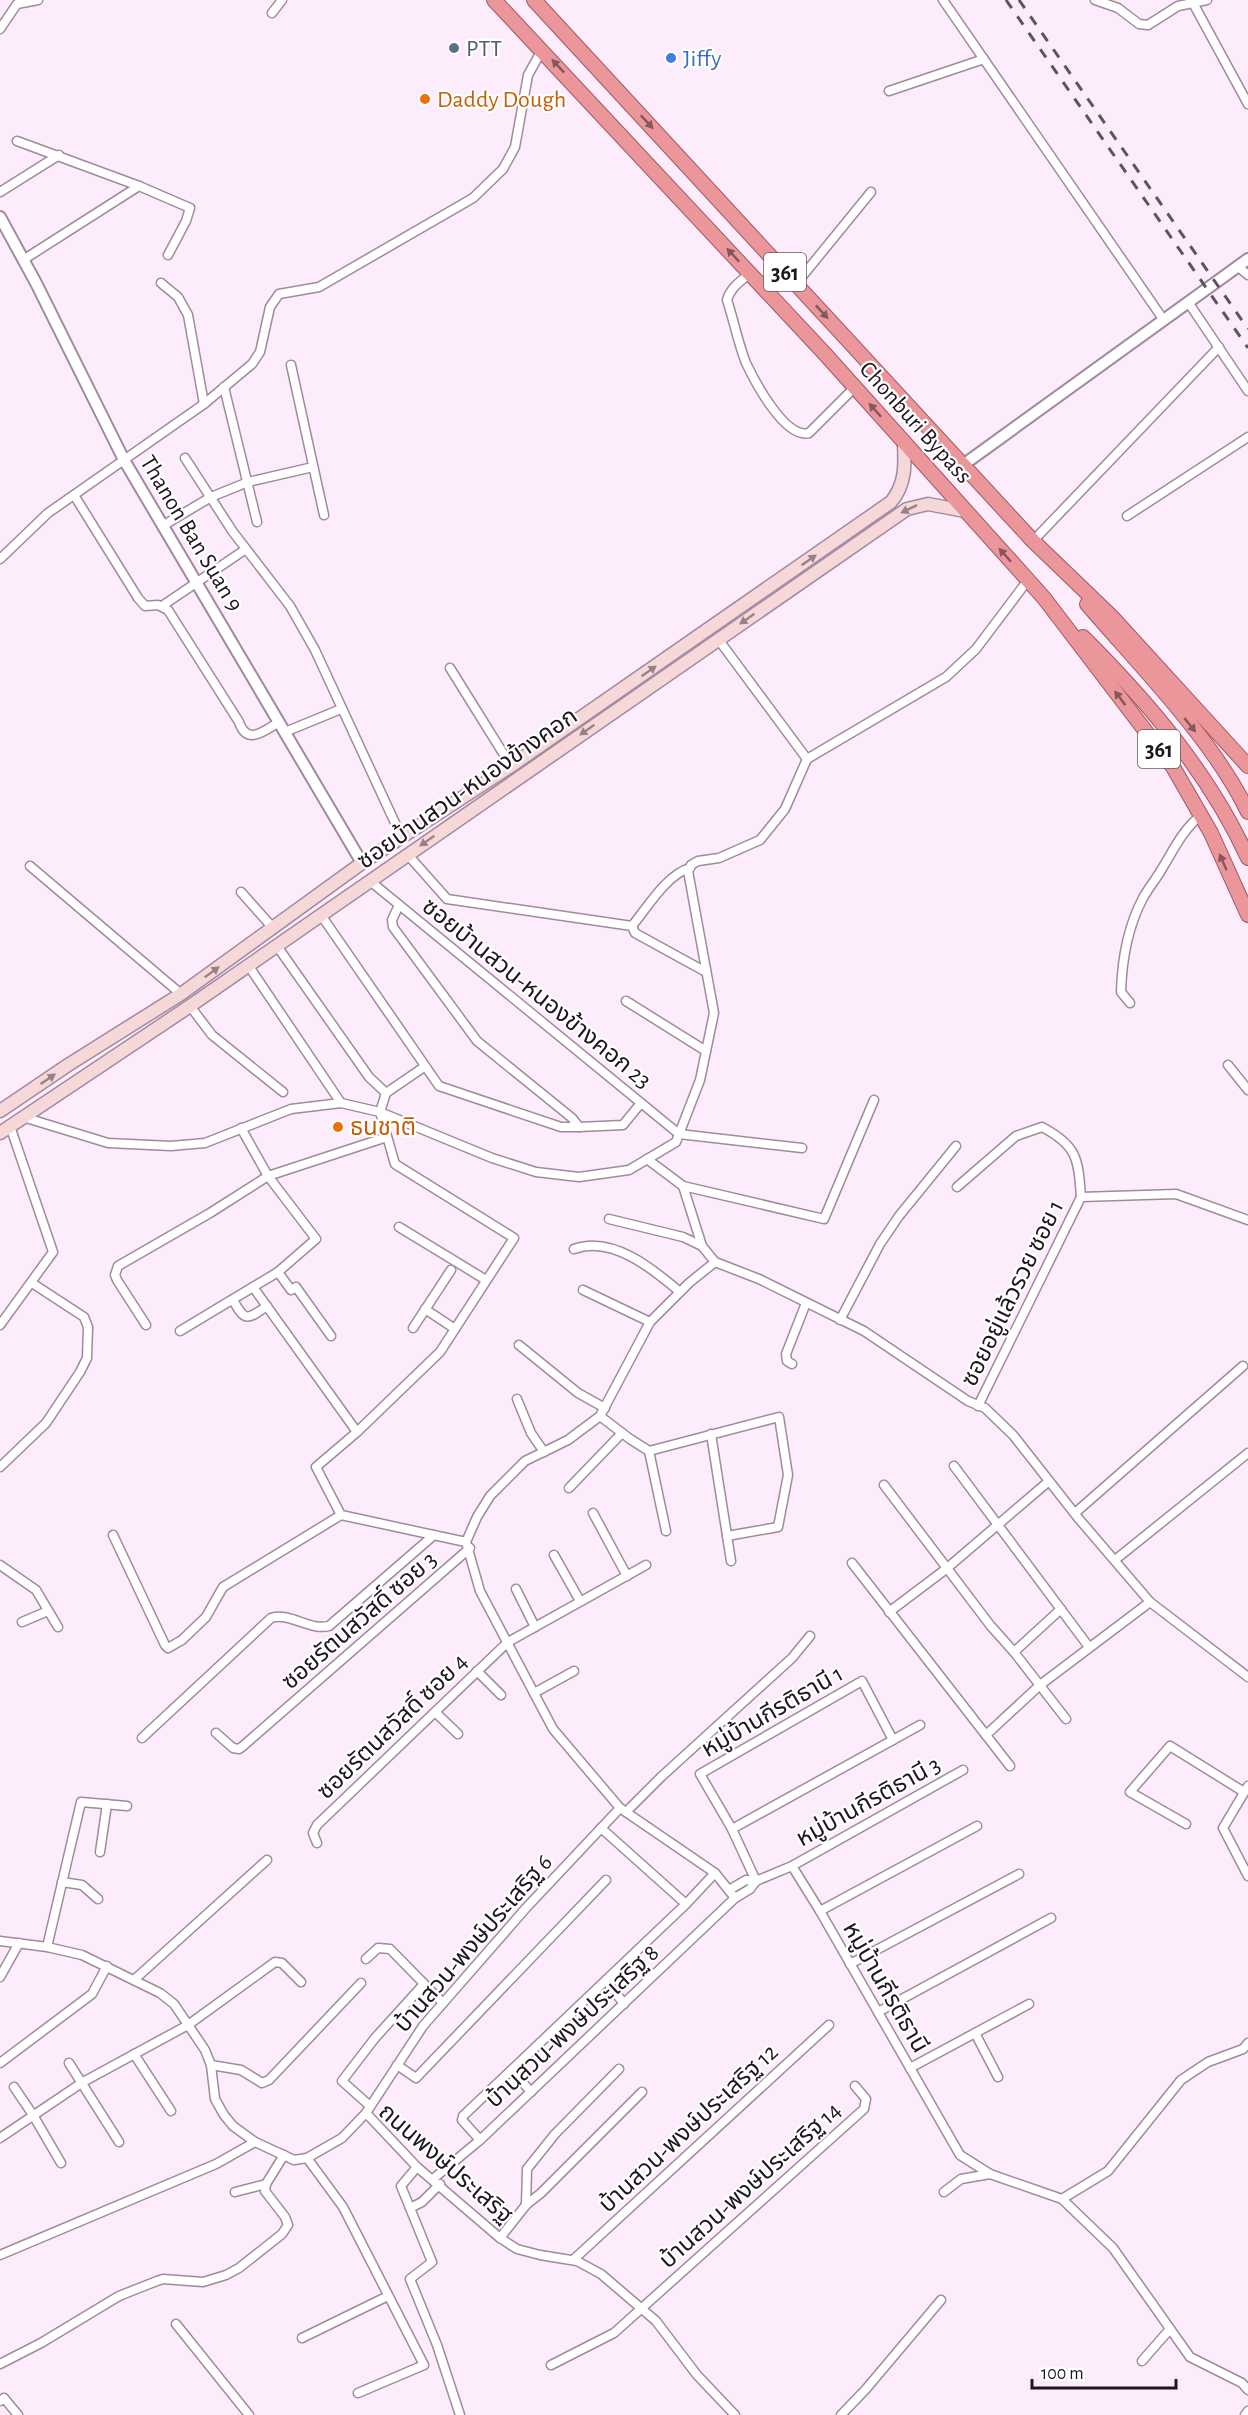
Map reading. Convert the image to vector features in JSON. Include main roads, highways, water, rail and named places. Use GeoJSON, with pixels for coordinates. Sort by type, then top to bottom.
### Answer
{"type":"FeatureCollection","features":[{"type":"Feature","properties":{"kind":"highway","name":"Chonburi Bypass"},"geometry":{"type":"LineString","coordinates":[[494,0],[855,387],[1044,598],[1173,767],[1201,815],[1248,915]]}},
{"type":"Feature","properties":{"kind":"highway","name":"Chonburi Bypass"},"geometry":{"type":"LineString","coordinates":[[534,0],[1032,541],[1112,616],[1248,766]]}},
{"type":"Feature","properties":{"kind":"highway"},"geometry":{"type":"LineString","coordinates":[[1043,552],[1209,749],[1240,795],[1248,812]]}},
{"type":"Feature","properties":{"kind":"highway"},"geometry":{"type":"LineString","coordinates":[[1044,598],[1147,705],[1176,740],[1206,783],[1248,858]]}},
{"type":"Feature","properties":{"kind":"main road","name":"ซอยบ้านสวน-หนองข้างคอก"},"geometry":{"type":"LineString","coordinates":[[0,1112],[68,1065],[181,994],[362,863],[511,766],[891,502],[898,494],[904,473],[904,443]]}},
{"type":"Feature","properties":{"kind":"main road","name":"ซอยบ้านสวน-หนองข้างคอก"},"geometry":{"type":"LineString","coordinates":[[5,1129],[190,1006],[907,509],[928,504],[965,511]]}},
{"type":"Feature","properties":{"kind":"main road"},"geometry":{"type":"LineString","coordinates":[[362,863],[370,881]]}},
{"type":"Feature","properties":{"kind":"railway"},"geometry":{"type":"LineString","coordinates":[[1006,0],[1248,348]]}},
{"type":"Feature","properties":{"kind":"railway"},"geometry":{"type":"LineString","coordinates":[[1019,0],[1248,329]]}},
{"type":"Feature","properties":{"kind":"place","name":"PTT"},"geometry":{"type":"Point","coordinates":[454,48]}},
{"type":"Feature","properties":{"kind":"place","name":"Jiffy"},"geometry":{"type":"Point","coordinates":[671,58]}},
{"type":"Feature","properties":{"kind":"place","name":"Daddy Dough"},"geometry":{"type":"Point","coordinates":[425,99]}},
{"type":"Feature","properties":{"kind":"place","name":"ธนชาติ"},"geometry":{"type":"Point","coordinates":[338,1127]}}]}
